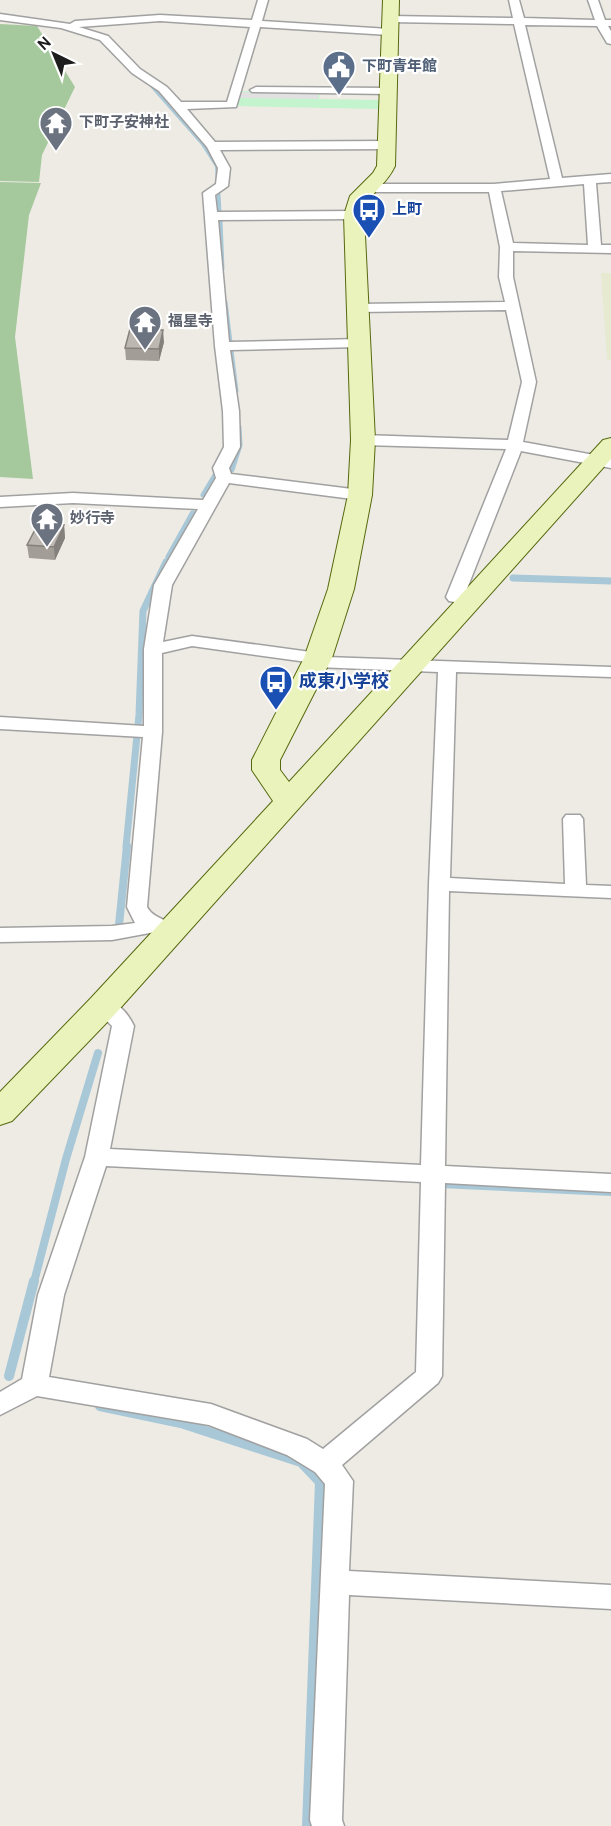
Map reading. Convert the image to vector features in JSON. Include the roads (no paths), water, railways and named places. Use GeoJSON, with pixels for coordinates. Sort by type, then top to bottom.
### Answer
{"type":"FeatureCollection","features":[{"type":"Feature","properties":{"kind":"street"},"geometry":{"type":"LineString","coordinates":[[177,106],[232,105],[263,0]]}},
{"type":"Feature","properties":{"kind":"street"},"geometry":{"type":"LineString","coordinates":[[514,0],[557,184]]}},
{"type":"Feature","properties":{"kind":"street"},"geometry":{"type":"LineString","coordinates":[[593,0],[606,23],[611,41]]}},
{"type":"Feature","properties":{"kind":"street"},"geometry":{"type":"LineString","coordinates":[[0,17],[62,25],[104,38],[136,71],[162,89],[212,146],[224,168],[222,186],[210,193],[216,216],[228,346],[232,447],[223,475],[209,505],[163,585],[143,732],[137,907],[143,919],[162,929]]}},
{"type":"Feature","properties":{"kind":"street"},"geometry":{"type":"LineString","coordinates":[[287,800],[266,770],[266,760],[317,660],[340,589],[360,495],[363,440],[354,215],[359,196],[381,176],[386,166],[390,17]]}},
{"type":"Feature","properties":{"kind":"street"},"geometry":{"type":"LineString","coordinates":[[62,25],[160,18],[257,26],[390,17],[606,23]]}},
{"type":"Feature","properties":{"kind":"street"},"geometry":{"type":"LineString","coordinates":[[256,90],[388,91]]}},
{"type":"Feature","properties":{"kind":"street"},"geometry":{"type":"LineString","coordinates":[[212,146],[387,145]]}},
{"type":"Feature","properties":{"kind":"street"},"geometry":{"type":"LineString","coordinates":[[367,188],[494,188],[611,178]]}},
{"type":"Feature","properties":{"kind":"street"},"geometry":{"type":"LineString","coordinates":[[590,181],[596,249]]}},
{"type":"Feature","properties":{"kind":"street"},"geometry":{"type":"LineString","coordinates":[[471,600],[455,597],[515,445],[529,382],[506,277],[507,247],[494,188]]}},
{"type":"Feature","properties":{"kind":"street"},"geometry":{"type":"LineString","coordinates":[[216,216],[354,215]]}},
{"type":"Feature","properties":{"kind":"street"},"geometry":{"type":"LineString","coordinates":[[507,247],[611,249]]}},
{"type":"Feature","properties":{"kind":"street"},"geometry":{"type":"LineString","coordinates":[[358,308],[512,306]]}},
{"type":"Feature","properties":{"kind":"street"},"geometry":{"type":"LineString","coordinates":[[228,346],[359,343]]}},
{"type":"Feature","properties":{"kind":"street"},"geometry":{"type":"LineString","coordinates":[[363,440],[515,445],[606,456]]}},
{"type":"Feature","properties":{"kind":"street"},"geometry":{"type":"LineString","coordinates":[[0,1113],[103,1006],[162,929],[287,800],[606,456]]}},
{"type":"Feature","properties":{"kind":"street"},"geometry":{"type":"LineString","coordinates":[[223,475],[360,495]]}},
{"type":"Feature","properties":{"kind":"street"},"geometry":{"type":"LineString","coordinates":[[0,502],[73,498],[209,505]]}},
{"type":"Feature","properties":{"kind":"street"},"geometry":{"type":"LineString","coordinates":[[153,649],[192,641],[317,660],[411,666],[611,672]]}},
{"type":"Feature","properties":{"kind":"street"},"geometry":{"type":"LineString","coordinates":[[325,1464],[429,1376],[439,884],[447,667]]}},
{"type":"Feature","properties":{"kind":"street"},"geometry":{"type":"LineString","coordinates":[[0,723],[143,732]]}},
{"type":"Feature","properties":{"kind":"street"},"geometry":{"type":"LineString","coordinates":[[573,819],[576,890]]}},
{"type":"Feature","properties":{"kind":"street"},"geometry":{"type":"LineString","coordinates":[[439,884],[611,892]]}},
{"type":"Feature","properties":{"kind":"street"},"geometry":{"type":"LineString","coordinates":[[0,935],[112,933],[162,929]]}},
{"type":"Feature","properties":{"kind":"street"},"geometry":{"type":"LineString","coordinates":[[34,1385],[51,1294],[97,1157],[123,1026],[119,1018],[103,1006]]}},
{"type":"Feature","properties":{"kind":"street"},"geometry":{"type":"LineString","coordinates":[[97,1157],[611,1183]]}},
{"type":"Feature","properties":{"kind":"street"},"geometry":{"type":"LineString","coordinates":[[0,1405],[34,1385],[211,1414],[297,1447],[325,1464],[339,1481],[334,1582],[332,1713],[326,1820],[328,1826]]}},
{"type":"Feature","properties":{"kind":"street"},"geometry":{"type":"LineString","coordinates":[[334,1582],[611,1597]]}},
{"type":"Feature","properties":{"kind":"waterway"},"geometry":{"type":"LineString","coordinates":[[152,86],[203,144],[217,166],[220,222]]}},
{"type":"Feature","properties":{"kind":"waterway"},"geometry":{"type":"LineString","coordinates":[[220,221],[222,269]]}},
{"type":"Feature","properties":{"kind":"waterway"},"geometry":{"type":"LineString","coordinates":[[225,302],[236,391]]}},
{"type":"Feature","properties":{"kind":"waterway"},"geometry":{"type":"LineString","coordinates":[[203,495],[215,475],[232,470],[240,445],[239,427]]}},
{"type":"Feature","properties":{"kind":"waterway"},"geometry":{"type":"LineString","coordinates":[[169,557],[193,514]]}},
{"type":"Feature","properties":{"kind":"waterway"},"geometry":{"type":"LineString","coordinates":[[126,847],[139,715],[143,611],[166,562]]}},
{"type":"Feature","properties":{"kind":"waterway"},"geometry":{"type":"LineString","coordinates":[[513,578],[611,581]]}},
{"type":"Feature","properties":{"kind":"waterway"},"geometry":{"type":"LineString","coordinates":[[119,925],[127,846]]}},
{"type":"Feature","properties":{"kind":"waterway"},"geometry":{"type":"LineString","coordinates":[[34,1282],[66,1159],[98,1053]]}},
{"type":"Feature","properties":{"kind":"waterway"},"geometry":{"type":"LineString","coordinates":[[440,1184],[611,1192]]}},
{"type":"Feature","properties":{"kind":"waterway"},"geometry":{"type":"LineString","coordinates":[[9,1376],[34,1281]]}},
{"type":"Feature","properties":{"kind":"waterway"},"geometry":{"type":"LineString","coordinates":[[100,1406],[181,1423],[301,1462],[320,1482],[307,1826]]}},
{"type":"Feature","properties":{"kind":"place","name":"下町青年館"},"geometry":{"type":"Point","coordinates":[339,96]}},
{"type":"Feature","properties":{"kind":"place","name":"下町子安神社"},"geometry":{"type":"Point","coordinates":[56,152]}},
{"type":"Feature","properties":{"kind":"place","name":"上町"},"geometry":{"type":"Point","coordinates":[369,239]}},
{"type":"Feature","properties":{"kind":"place","name":"福星寺"},"geometry":{"type":"Point","coordinates":[145,351]}},
{"type":"Feature","properties":{"kind":"place","name":"妙行寺"},"geometry":{"type":"Point","coordinates":[47,548]}},
{"type":"Feature","properties":{"kind":"place","name":"成東小学校"},"geometry":{"type":"Point","coordinates":[276,711]}}]}
